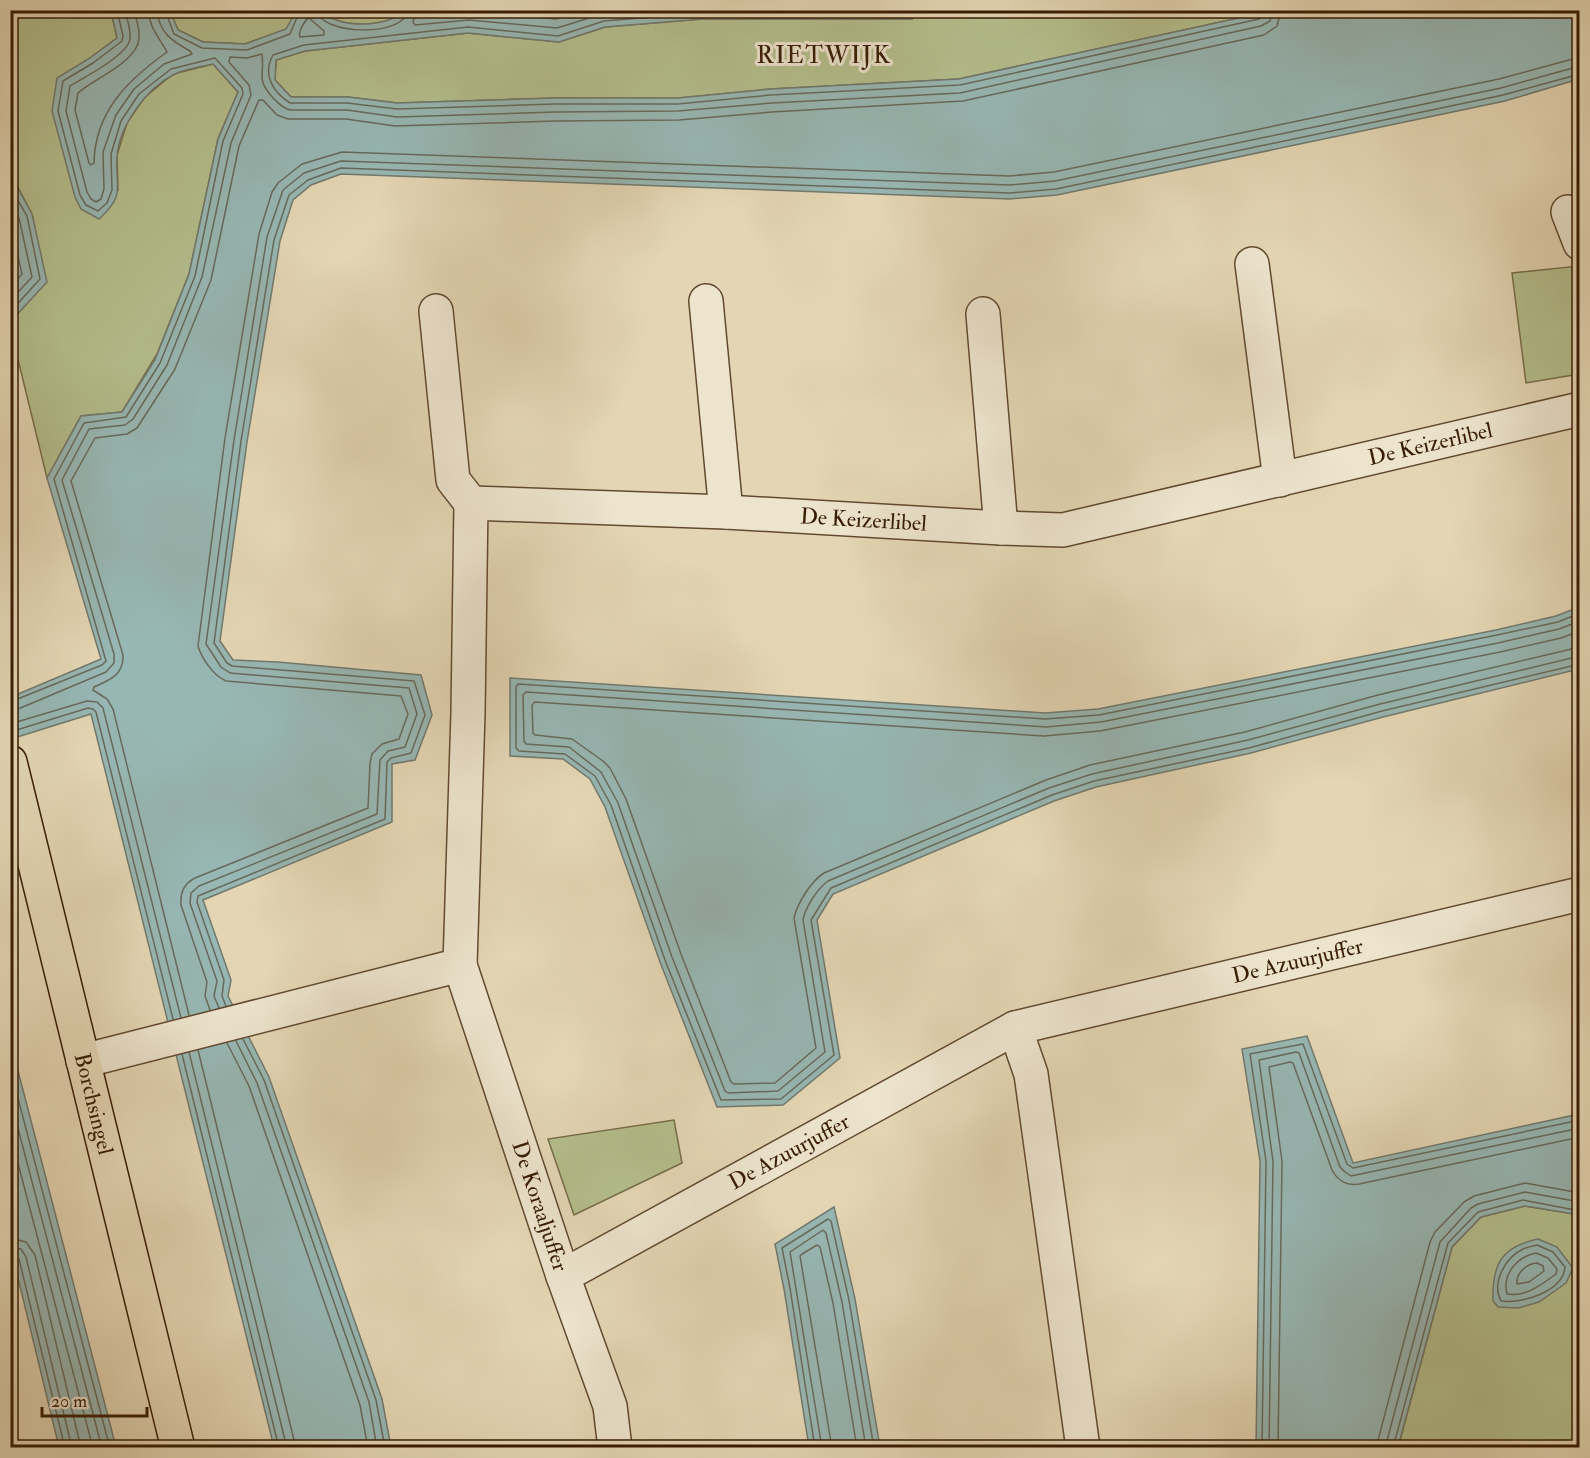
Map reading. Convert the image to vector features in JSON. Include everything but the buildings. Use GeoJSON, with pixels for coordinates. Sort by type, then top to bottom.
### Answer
{"type":"FeatureCollection","features":[{"type":"Feature","properties":{"kind":"main road","name":"Borchsingel"},"geometry":{"type":"LineString","coordinates":[[14,777],[178,1448]]}},
{"type":"Feature","properties":{"kind":"street"},"geometry":{"type":"LineString","coordinates":[[1568,212],[1580,243]]}},
{"type":"Feature","properties":{"kind":"street"},"geometry":{"type":"LineString","coordinates":[[1252,264],[1280,480]]}},
{"type":"Feature","properties":{"kind":"street"},"geometry":{"type":"LineString","coordinates":[[706,301],[726,512]]}},
{"type":"Feature","properties":{"kind":"street"},"geometry":{"type":"LineString","coordinates":[[436,311],[453,480],[471,502]]}},
{"type":"Feature","properties":{"kind":"street"},"geometry":{"type":"LineString","coordinates":[[983,314],[1001,528]]}},
{"type":"Feature","properties":{"kind":"street","name":"De Keizerlibel"},"geometry":{"type":"LineString","coordinates":[[471,502],[726,512],[1063,530],[1580,410]]}},
{"type":"Feature","properties":{"kind":"street","name":"De Koraaljuffer"},"geometry":{"type":"LineString","coordinates":[[471,502],[468,713],[460,965],[563,1276],[610,1406],[615,1448]]}},
{"type":"Feature","properties":{"kind":"street","name":"De Azuurjuffer"},"geometry":{"type":"LineString","coordinates":[[563,1276],[1015,1028],[1580,894]]}},
{"type":"Feature","properties":{"kind":"street"},"geometry":{"type":"LineString","coordinates":[[83,1060],[460,965]]}},
{"type":"Feature","properties":{"kind":"street"},"geometry":{"type":"LineString","coordinates":[[1015,1028],[1031,1074],[1083,1448]]}},
{"type":"Feature","properties":{"kind":"green space"},"geometry":{"type":"Polygon","coordinates":[[[912,10],[1271,11],[959,79],[771,89],[678,98],[555,98],[397,103],[348,97],[291,97],[275,80],[276,60],[305,51],[468,33],[559,42],[605,27],[702,19],[912,19],[912,10]]]}},
{"type":"Feature","properties":{"kind":"green space"},"geometry":{"type":"Polygon","coordinates":[[[11,11],[111,11],[117,38],[90,58],[118,191],[117,155],[127,123],[144,98],[173,74],[213,64],[238,92],[218,139],[189,274],[157,354],[122,412],[81,416],[47,478],[10,321],[46,282],[32,214],[11,174],[11,11]]]}},
{"type":"Feature","properties":{"kind":"green space"},"geometry":{"type":"Polygon","coordinates":[[[170,11],[296,11],[287,29],[245,44],[203,42],[178,30],[170,11]]]}},
{"type":"Feature","properties":{"kind":"green space"},"geometry":{"type":"Polygon","coordinates":[[[321,11],[404,11],[387,21],[362,24],[338,21],[321,11]]]}},
{"type":"Feature","properties":{"kind":"green space"},"geometry":{"type":"Polygon","coordinates":[[[1579,266],[1579,374],[1526,383],[1512,273],[1579,266]]]}},
{"type":"Feature","properties":{"kind":"green space"},"geometry":{"type":"Polygon","coordinates":[[[674,1120],[682,1163],[574,1215],[548,1139],[674,1120]]]}},
{"type":"Feature","properties":{"kind":"green space"},"geometry":{"type":"Polygon","coordinates":[[[1525,1206],[1575,1214],[1579,1218],[1579,1447],[1398,1448],[1452,1247],[1481,1217],[1525,1206]]]}},
{"type":"Feature","properties":{"kind":"water"},"geometry":{"type":"Polygon","coordinates":[[[404,10],[912,11],[912,19],[702,19],[605,27],[559,42],[468,33],[305,51],[276,60],[275,80],[291,97],[348,97],[397,103],[555,98],[678,98],[771,89],[959,79],[1271,11],[1526,10],[1542,13],[1579,11],[1579,79],[1505,101],[1057,195],[1009,199],[341,174],[311,185],[293,200],[280,241],[247,442],[220,641],[233,660],[421,675],[432,715],[415,760],[392,764],[392,822],[203,900],[231,980],[228,996],[269,1077],[382,1399],[391,1447],[274,1447],[91,714],[11,739],[11,697],[101,659],[47,478],[81,416],[122,412],[155,360],[189,274],[218,139],[238,92],[213,64],[177,73],[153,89],[128,121],[123,133],[117,157],[116,197],[99,219],[81,209],[75,197],[52,111],[57,78],[117,38],[111,11],[170,11],[178,30],[203,42],[245,44],[286,29],[296,11],[321,11],[338,21],[362,24],[387,21],[404,10]]]}},
{"type":"Feature","properties":{"kind":"water"},"geometry":{"type":"Polygon","coordinates":[[[10,174],[32,214],[47,282],[11,321],[10,174]]]}},
{"type":"Feature","properties":{"kind":"water"},"geometry":{"type":"Polygon","coordinates":[[[1579,607],[1579,669],[1383,717],[1251,753],[1096,787],[1054,801],[833,894],[817,920],[840,1058],[783,1105],[717,1107],[660,962],[605,807],[590,779],[563,759],[510,756],[510,678],[1045,713],[1098,709],[1496,630],[1556,616],[1579,607]]]}},
{"type":"Feature","properties":{"kind":"water"},"geometry":{"type":"Polygon","coordinates":[[[1307,1036],[1353,1163],[1579,1114],[1579,1218],[1574,1214],[1525,1206],[1481,1217],[1452,1247],[1398,1447],[1256,1447],[1260,1161],[1242,1049],[1307,1036]]]}},
{"type":"Feature","properties":{"kind":"water"},"geometry":{"type":"Polygon","coordinates":[[[11,1044],[116,1447],[59,1447],[11,1249],[11,1044]]]}},
{"type":"Feature","properties":{"kind":"water"},"geometry":{"type":"Polygon","coordinates":[[[834,1207],[855,1299],[880,1447],[809,1447],[775,1244],[834,1207]]]}},
{"type":"Feature","properties":{"kind":"water"},"geometry":{"type":"Polygon","coordinates":[[[1538,1239],[1557,1247],[1573,1268],[1566,1283],[1539,1302],[1518,1308],[1498,1307],[1493,1301],[1493,1288],[1494,1277],[1501,1259],[1515,1247],[1538,1239]]]}},
{"type":"Feature","properties":{"kind":"district","name":"RIETWIJK"},"geometry":{"type":"Point","coordinates":[824,55]}}]}
